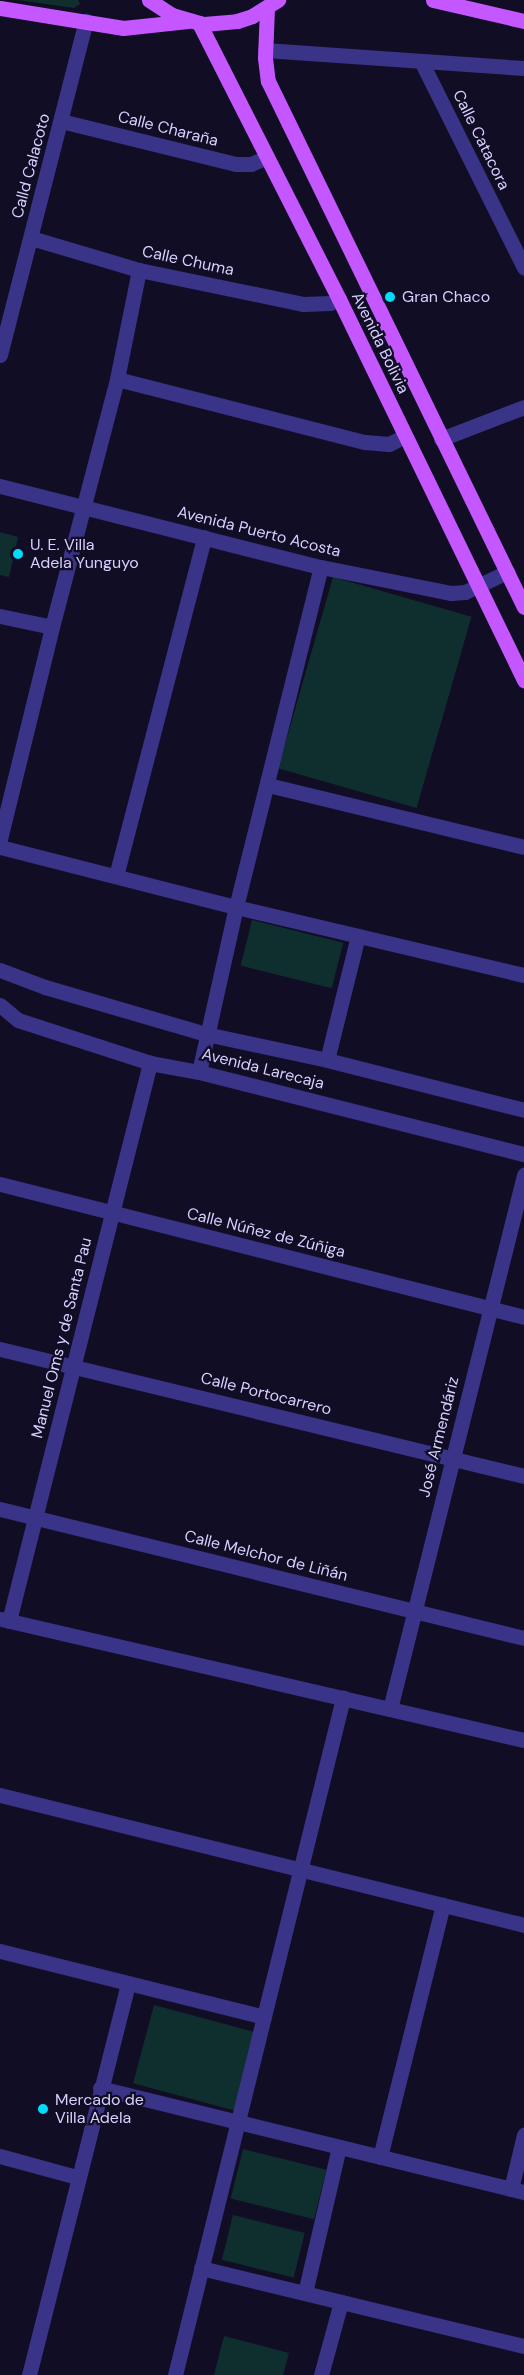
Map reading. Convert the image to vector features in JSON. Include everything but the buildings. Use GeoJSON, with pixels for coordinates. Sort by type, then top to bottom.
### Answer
{"type":"FeatureCollection","features":[{"type":"Feature","properties":{"kind":"main road"},"geometry":{"type":"LineString","coordinates":[[149,0],[172,15],[193,22]]}},
{"type":"Feature","properties":{"kind":"main road"},"geometry":{"type":"LineString","coordinates":[[433,0],[524,21]]}},
{"type":"Feature","properties":{"kind":"main road"},"geometry":{"type":"LineString","coordinates":[[0,8],[123,27],[237,21],[272,4]]}},
{"type":"Feature","properties":{"kind":"main road","name":"Avenida Bolivia"},"geometry":{"type":"LineString","coordinates":[[272,4],[265,50],[266,73],[275,97],[524,607]]}},
{"type":"Feature","properties":{"kind":"main road","name":"Avenida Bolivia"},"geometry":{"type":"LineString","coordinates":[[193,22],[267,157],[339,299],[524,680]]}},
{"type":"Feature","properties":{"kind":"street","name":"Calld Calacoto"},"geometry":{"type":"LineString","coordinates":[[0,354],[86,21]]}},
{"type":"Feature","properties":{"kind":"street"},"geometry":{"type":"LineString","coordinates":[[265,50],[524,68]]}},
{"type":"Feature","properties":{"kind":"street","name":"Calle Catacora"},"geometry":{"type":"LineString","coordinates":[[421,61],[524,268]]}},
{"type":"Feature","properties":{"kind":"street","name":"Calle Charaña"},"geometry":{"type":"LineString","coordinates":[[62,121],[236,164],[251,164],[267,157]]}},
{"type":"Feature","properties":{"kind":"street","name":"Calle Chuma"},"geometry":{"type":"LineString","coordinates":[[31,238],[139,270],[303,304],[330,303],[339,299]]}},
{"type":"Feature","properties":{"kind":"street"},"geometry":{"type":"LineString","coordinates":[[0,839],[52,627],[117,379],[139,270]]}},
{"type":"Feature","properties":{"kind":"street"},"geometry":{"type":"LineString","coordinates":[[117,379],[365,442],[389,444],[405,436]]}},
{"type":"Feature","properties":{"kind":"street"},"geometry":{"type":"LineString","coordinates":[[441,439],[524,407]]}},
{"type":"Feature","properties":{"kind":"street","name":"Avenida Puerto Acosta"},"geometry":{"type":"LineString","coordinates":[[0,486],[321,567],[451,593],[465,592],[479,587],[507,572]]}},
{"type":"Feature","properties":{"kind":"street"},"geometry":{"type":"LineString","coordinates":[[116,876],[204,537]]}},
{"type":"Feature","properties":{"kind":"street"},"geometry":{"type":"LineString","coordinates":[[199,1072],[236,907],[321,567]]}},
{"type":"Feature","properties":{"kind":"street"},"geometry":{"type":"LineString","coordinates":[[0,616],[52,627]]}},
{"type":"Feature","properties":{"kind":"street"},"geometry":{"type":"LineString","coordinates":[[268,785],[524,847]]}},
{"type":"Feature","properties":{"kind":"street"},"geometry":{"type":"LineString","coordinates":[[0,847],[236,907],[524,975]]}},
{"type":"Feature","properties":{"kind":"street"},"geometry":{"type":"LineString","coordinates":[[327,1060],[358,936]]}},
{"type":"Feature","properties":{"kind":"street","name":"Avenida Larecaja"},"geometry":{"type":"LineString","coordinates":[[0,970],[45,987],[206,1034],[327,1060],[524,1110]]}},
{"type":"Feature","properties":{"kind":"street","name":"Avenida Larecaja"},"geometry":{"type":"LineString","coordinates":[[0,1005],[18,1020],[150,1063],[199,1072],[524,1154]]}},
{"type":"Feature","properties":{"kind":"street","name":"Manuel Oms y de Santa Pau"},"geometry":{"type":"LineString","coordinates":[[4,1620],[35,1518],[150,1063]]}},
{"type":"Feature","properties":{"kind":"street","name":"José Armendáriz"},"geometry":{"type":"LineString","coordinates":[[390,1709],[524,1175]]}},
{"type":"Feature","properties":{"kind":"street","name":"Calle Núñez de Zúñiga"},"geometry":{"type":"LineString","coordinates":[[0,1184],[524,1317]]}},
{"type":"Feature","properties":{"kind":"street","name":"Calle Portocarrero"},"geometry":{"type":"LineString","coordinates":[[0,1349],[524,1476]]}},
{"type":"Feature","properties":{"kind":"street","name":"Calle Melchor de Liñán"},"geometry":{"type":"LineString","coordinates":[[0,1509],[524,1638]]}},
{"type":"Feature","properties":{"kind":"street"},"geometry":{"type":"LineString","coordinates":[[4,1620],[524,1740]]}},
{"type":"Feature","properties":{"kind":"street"},"geometry":{"type":"LineString","coordinates":[[175,2375],[343,1698]]}},
{"type":"Feature","properties":{"kind":"street"},"geometry":{"type":"LineString","coordinates":[[0,1795],[524,1925]]}},
{"type":"Feature","properties":{"kind":"street"},"geometry":{"type":"LineString","coordinates":[[380,2157],[443,1905]]}},
{"type":"Feature","properties":{"kind":"street"},"geometry":{"type":"LineString","coordinates":[[0,1951],[264,2017]]}},
{"type":"Feature","properties":{"kind":"street"},"geometry":{"type":"LineString","coordinates":[[29,2375],[77,2177],[128,1983]]}},
{"type":"Feature","properties":{"kind":"street"},"geometry":{"type":"LineString","coordinates":[[100,2088],[517,2190],[524,2135]]}},
{"type":"Feature","properties":{"kind":"street"},"geometry":{"type":"LineString","coordinates":[[305,2293],[339,2147]]}},
{"type":"Feature","properties":{"kind":"street"},"geometry":{"type":"LineString","coordinates":[[0,2156],[77,2177]]}},
{"type":"Feature","properties":{"kind":"street"},"geometry":{"type":"LineString","coordinates":[[201,2268],[524,2346]]}},
{"type":"Feature","properties":{"kind":"street"},"geometry":{"type":"LineString","coordinates":[[321,2375],[341,2302]]}},
{"type":"Feature","properties":{"kind":"green space"},"geometry":{"type":"Polygon","coordinates":[[[18,0],[78,0],[80,4],[74,8],[18,0]]]}},
{"type":"Feature","properties":{"kind":"green space"},"geometry":{"type":"Polygon","coordinates":[[[0,532],[18,537],[9,577],[0,575],[0,532]]]}},
{"type":"Feature","properties":{"kind":"green space"},"geometry":{"type":"Polygon","coordinates":[[[333,577],[471,617],[417,808],[278,768],[333,577]]]}},
{"type":"Feature","properties":{"kind":"green space"},"geometry":{"type":"Polygon","coordinates":[[[252,920],[343,943],[332,988],[241,966],[252,920]]]}},
{"type":"Feature","properties":{"kind":"green space"},"geometry":{"type":"Polygon","coordinates":[[[154,2005],[255,2032],[234,2110],[133,2083],[154,2005]]]}},
{"type":"Feature","properties":{"kind":"green space"},"geometry":{"type":"Polygon","coordinates":[[[243,2149],[326,2170],[314,2219],[231,2198],[243,2149]]]}},
{"type":"Feature","properties":{"kind":"green space"},"geometry":{"type":"Polygon","coordinates":[[[233,2215],[305,2233],[294,2278],[222,2260],[233,2215]]]}},
{"type":"Feature","properties":{"kind":"green space"},"geometry":{"type":"Polygon","coordinates":[[[224,2336],[289,2353],[283,2375],[214,2375],[224,2336]]]}},
{"type":"Feature","properties":{"kind":"place","name":"Gran Chaco"},"geometry":{"type":"Point","coordinates":[390,297]}},
{"type":"Feature","properties":{"kind":"place","name":"U. E. Villa Adela Yunguyo"},"geometry":{"type":"Point","coordinates":[18,554]}},
{"type":"Feature","properties":{"kind":"place","name":"Mercado de Villa Adela"},"geometry":{"type":"Point","coordinates":[43,2109]}}]}
